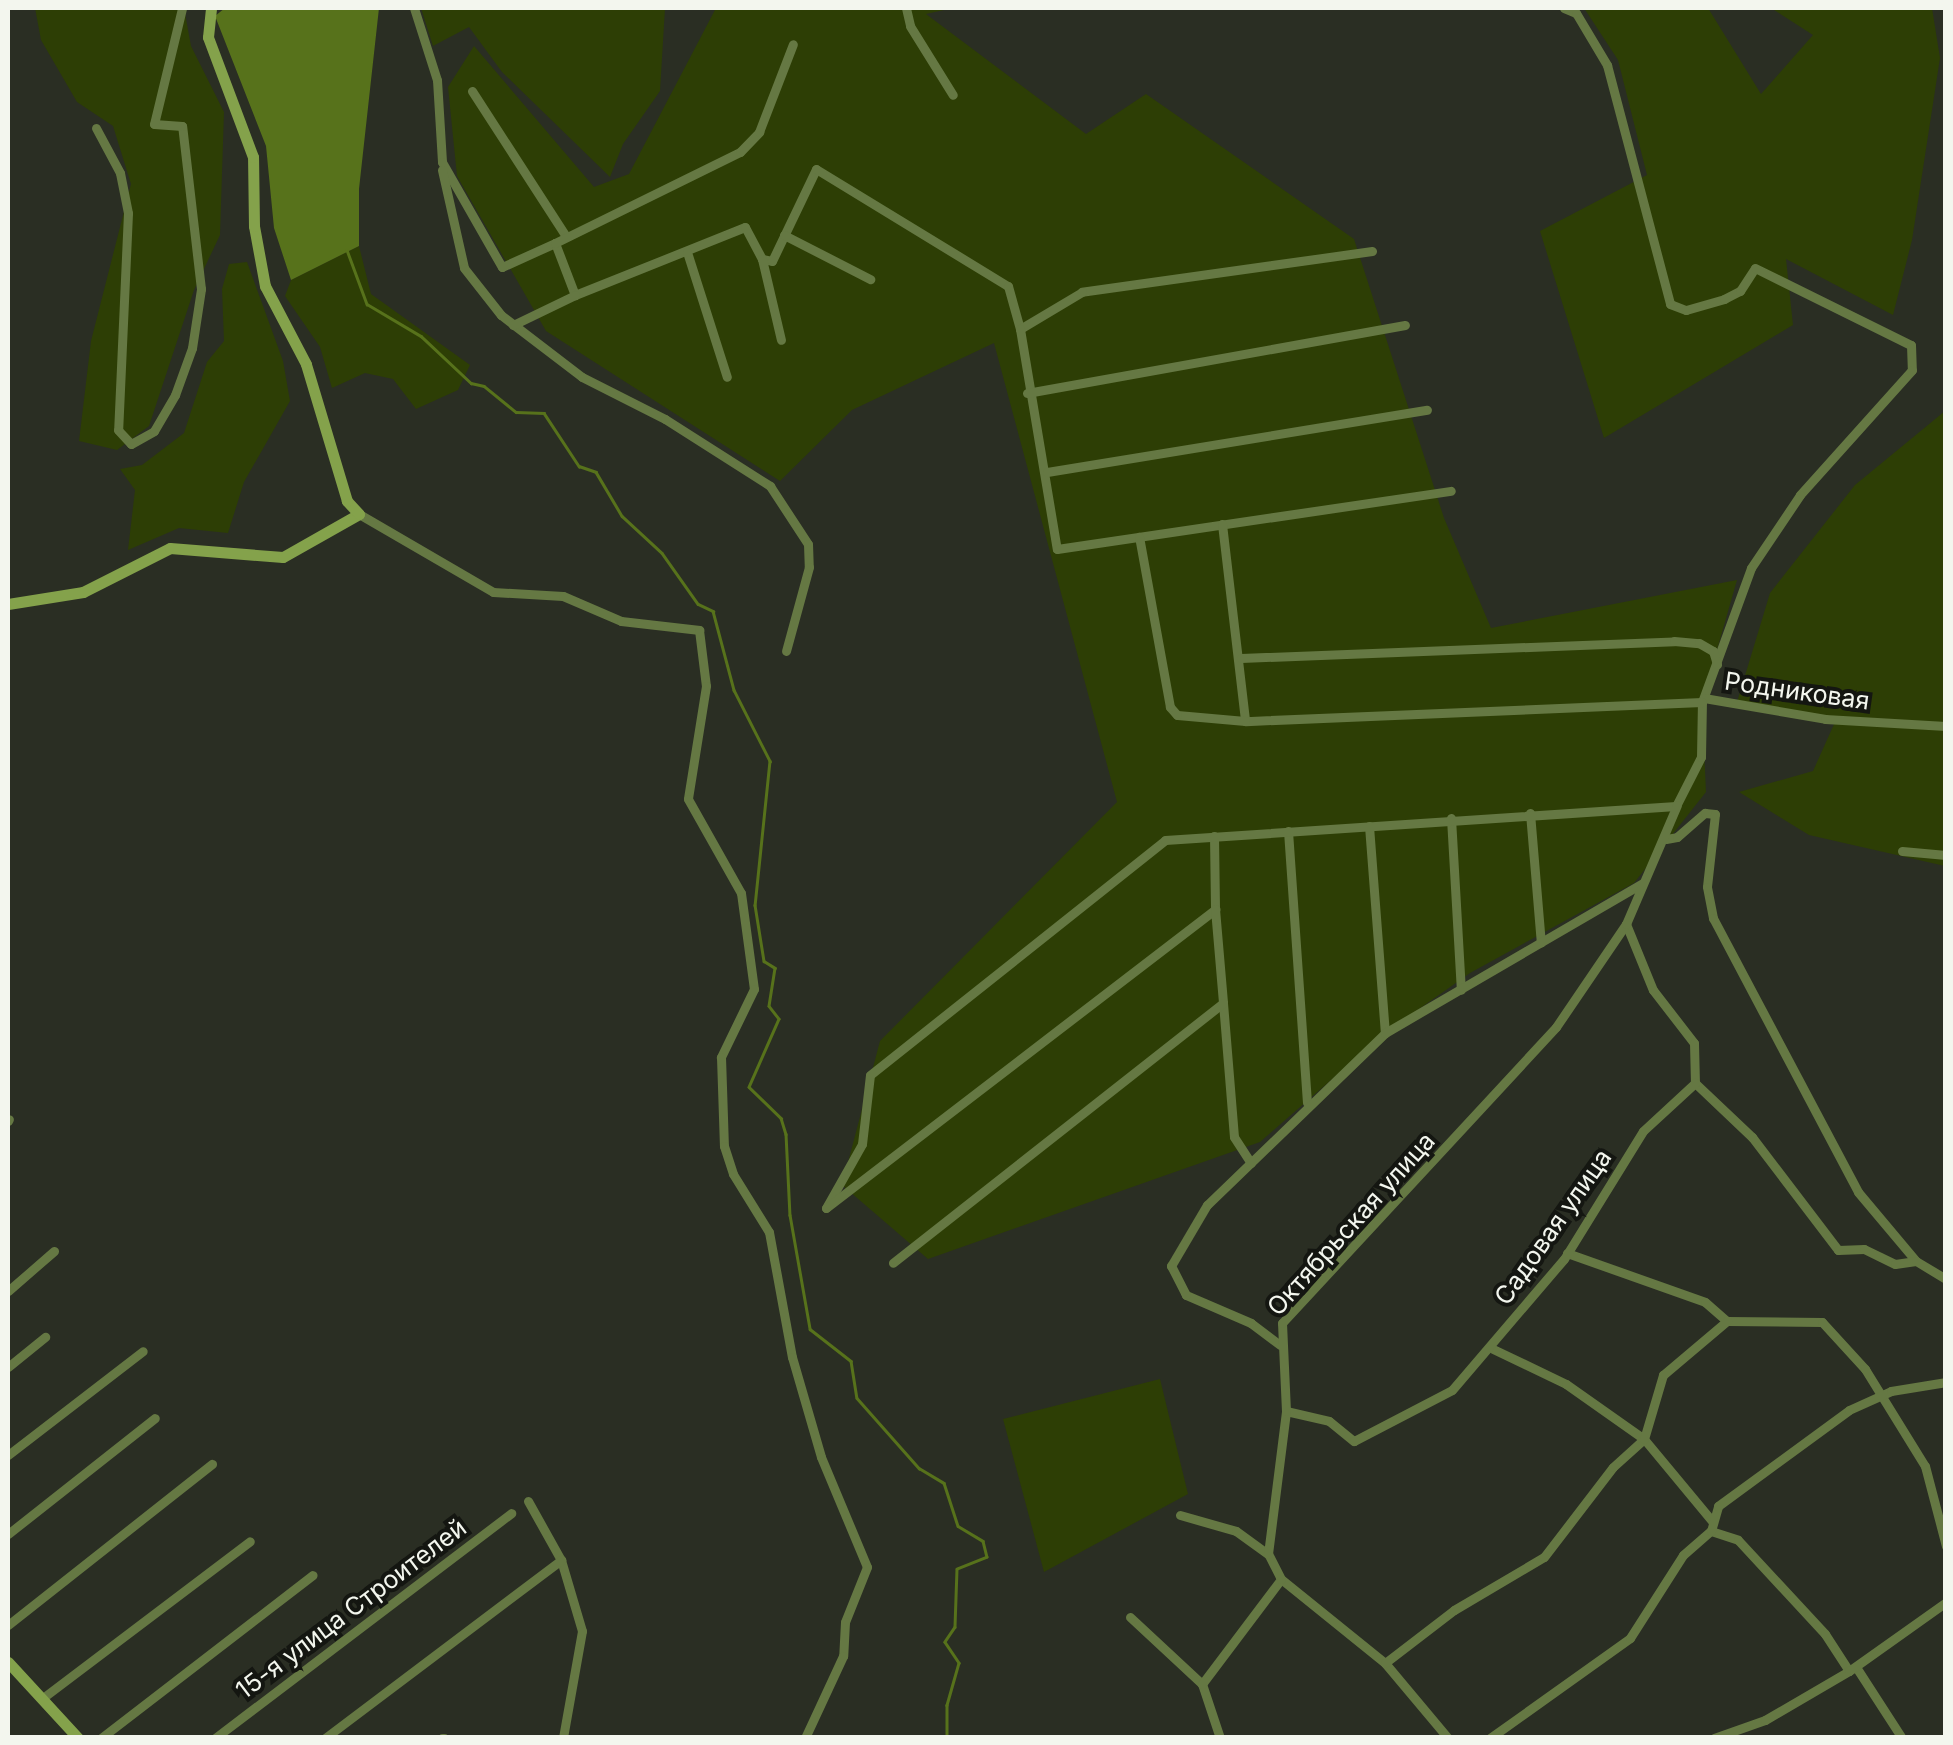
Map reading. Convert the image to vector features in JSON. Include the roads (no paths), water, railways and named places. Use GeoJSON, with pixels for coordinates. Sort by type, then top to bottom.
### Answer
{"type":"FeatureCollection","features":[{"type":"Feature","properties":{"kind":"street"},"geometry":{"type":"LineString","coordinates":[[96,128],[120,172],[128,213],[118,430],[131,444],[154,431],[175,395],[192,348],[201,288],[182,126],[154,124],[182,8]]}},
{"type":"Feature","properties":{"kind":"street"},"geometry":{"type":"LineString","coordinates":[[212,8],[208,37],[254,157],[254,226],[265,286],[306,364],[347,501],[358,518],[493,592],[563,596],[622,621],[698,627],[706,686],[686,782],[688,799],[720,847],[741,893],[754,989],[721,1057],[724,1146],[769,1232],[792,1358],[822,1457],[867,1568],[845,1622],[844,1656],[805,1738]]}},
{"type":"Feature","properties":{"kind":"street"},"geometry":{"type":"LineString","coordinates":[[414,8],[437,80],[442,162],[464,268],[513,325],[582,377],[665,419],[770,486],[808,544],[809,567],[786,651]]}},
{"type":"Feature","properties":{"kind":"street"},"geometry":{"type":"LineString","coordinates":[[906,8],[954,95]]}},
{"type":"Feature","properties":{"kind":"street"},"geometry":{"type":"LineString","coordinates":[[1564,8],[1576,13],[1607,65],[1670,304],[1686,310],[1724,299],[1740,291],[1755,268],[1911,345],[1912,370],[1800,495],[1751,568],[1703,700]]}},
{"type":"Feature","properties":{"kind":"street"},"geometry":{"type":"LineString","coordinates":[[442,162],[502,267],[740,152],[759,132],[793,44]]}},
{"type":"Feature","properties":{"kind":"street"},"geometry":{"type":"LineString","coordinates":[[472,91],[565,234]]}},
{"type":"Feature","properties":{"kind":"street"},"geometry":{"type":"LineString","coordinates":[[762,259],[772,261],[816,169],[1008,286],[1020,329],[1027,392],[1046,472],[1057,549],[1451,490]]}},
{"type":"Feature","properties":{"kind":"street"},"geometry":{"type":"LineString","coordinates":[[513,325],[576,295],[745,227],[762,259],[780,340]]}},
{"type":"Feature","properties":{"kind":"street"},"geometry":{"type":"LineString","coordinates":[[784,234],[870,279]]}},
{"type":"Feature","properties":{"kind":"street"},"geometry":{"type":"LineString","coordinates":[[554,243],[576,295]]}},
{"type":"Feature","properties":{"kind":"street"},"geometry":{"type":"LineString","coordinates":[[1020,329],[1082,292],[1372,251]]}},
{"type":"Feature","properties":{"kind":"street"},"geometry":{"type":"LineString","coordinates":[[687,252],[726,377]]}},
{"type":"Feature","properties":{"kind":"street"},"geometry":{"type":"LineString","coordinates":[[1027,392],[1406,325]]}},
{"type":"Feature","properties":{"kind":"street"},"geometry":{"type":"LineString","coordinates":[[1046,472],[1426,410]]}},
{"type":"Feature","properties":{"kind":"street"},"geometry":{"type":"LineString","coordinates":[[8,604],[84,592],[170,548],[237,551],[248,558],[283,557],[358,518]]}},
{"type":"Feature","properties":{"kind":"street"},"geometry":{"type":"LineString","coordinates":[[1222,524],[1241,658],[1245,721]]}},
{"type":"Feature","properties":{"kind":"street","name":"Родниковая"},"geometry":{"type":"LineString","coordinates":[[1139,537],[1170,707],[1189,719],[1245,721],[1703,700],[1825,719],[1946,726]]}},
{"type":"Feature","properties":{"kind":"street"},"geometry":{"type":"LineString","coordinates":[[1241,658],[1674,641],[1699,643],[1713,651],[1717,664]]}},
{"type":"Feature","properties":{"kind":"street","name":"Октябрьская улица"},"geometry":{"type":"LineString","coordinates":[[1268,1554],[1286,1411],[1282,1323],[1435,1164],[1582,990],[1626,924],[1666,839],[1677,804],[1702,757],[1703,700]]}},
{"type":"Feature","properties":{"kind":"street"},"geometry":{"type":"LineString","coordinates":[[1215,909],[826,1208],[862,1144],[870,1075],[1165,840],[1677,804]]}},
{"type":"Feature","properties":{"kind":"street"},"geometry":{"type":"LineString","coordinates":[[1530,813],[1541,944]]}},
{"type":"Feature","properties":{"kind":"street"},"geometry":{"type":"LineString","coordinates":[[1666,839],[1677,838],[1705,813],[1714,814],[1707,887],[1713,918],[1858,1192],[1916,1260],[1946,1279]]}},
{"type":"Feature","properties":{"kind":"street"},"geometry":{"type":"LineString","coordinates":[[1451,818],[1461,990]]}},
{"type":"Feature","properties":{"kind":"street"},"geometry":{"type":"LineString","coordinates":[[1369,826],[1386,1032]]}},
{"type":"Feature","properties":{"kind":"street"},"geometry":{"type":"LineString","coordinates":[[1288,831],[1307,1102]]}},
{"type":"Feature","properties":{"kind":"street"},"geometry":{"type":"LineString","coordinates":[[1214,836],[1215,909],[1234,1137],[1252,1163]]}},
{"type":"Feature","properties":{"kind":"street"},"geometry":{"type":"LineString","coordinates":[[1902,851],[1946,855]]}},
{"type":"Feature","properties":{"kind":"street"},"geometry":{"type":"LineString","coordinates":[[1280,1345],[1250,1322],[1186,1295],[1171,1266],[1206,1205],[1252,1163],[1307,1102],[1386,1032],[1646,882]]}},
{"type":"Feature","properties":{"kind":"street"},"geometry":{"type":"LineString","coordinates":[[1626,924],[1653,990],[1694,1043],[1695,1083],[1752,1137],[1838,1250],[1864,1249],[1895,1264],[1916,1260]]}},
{"type":"Feature","properties":{"kind":"street"},"geometry":{"type":"LineString","coordinates":[[1609,947],[1634,951]]}},
{"type":"Feature","properties":{"kind":"street"},"geometry":{"type":"LineString","coordinates":[[893,1263],[1223,1004]]}},
{"type":"Feature","properties":{"kind":"street","name":"Садовая улица"},"geometry":{"type":"LineString","coordinates":[[1286,1411],[1329,1421],[1354,1441],[1367,1438],[1408,1411],[1430,1406],[1493,1349],[1567,1253],[1643,1131],[1695,1083]]}},
{"type":"Feature","properties":{"kind":"street"},"geometry":{"type":"LineString","coordinates":[[8,1291],[54,1251]]}},
{"type":"Feature","properties":{"kind":"street"},"geometry":{"type":"LineString","coordinates":[[1567,1253],[1705,1302],[1727,1321],[1822,1322],[1881,1396],[1925,1466],[1946,1546]]}},
{"type":"Feature","properties":{"kind":"street"},"geometry":{"type":"LineString","coordinates":[[1385,1664],[1454,1610],[1544,1557],[1613,1467],[1644,1439],[1662,1375],[1727,1321]]}},
{"type":"Feature","properties":{"kind":"street"},"geometry":{"type":"LineString","coordinates":[[8,1366],[45,1337]]}},
{"type":"Feature","properties":{"kind":"street"},"geometry":{"type":"LineString","coordinates":[[1493,1349],[1566,1384],[1644,1439],[1694,1493],[1712,1526],[1738,1540],[1825,1634],[1902,1738]]}},
{"type":"Feature","properties":{"kind":"street"},"geometry":{"type":"LineString","coordinates":[[8,1455],[143,1352]]}},
{"type":"Feature","properties":{"kind":"street"},"geometry":{"type":"LineString","coordinates":[[1490,1738],[1630,1638],[1684,1555],[1712,1526],[1728,1500],[1826,1424],[1881,1396],[1946,1382]]}},
{"type":"Feature","properties":{"kind":"street"},"geometry":{"type":"LineString","coordinates":[[8,1534],[156,1418]]}},
{"type":"Feature","properties":{"kind":"street"},"geometry":{"type":"LineString","coordinates":[[8,1626],[212,1464]]}},
{"type":"Feature","properties":{"kind":"street"},"geometry":{"type":"LineString","coordinates":[[1694,1493],[1728,1500]]}},
{"type":"Feature","properties":{"kind":"street"},"geometry":{"type":"LineString","coordinates":[[528,1502],[561,1560],[582,1631],[563,1738]]}},
{"type":"Feature","properties":{"kind":"street","name":"15-я улица Строителей"},"geometry":{"type":"LineString","coordinates":[[215,1738],[511,1513]]}},
{"type":"Feature","properties":{"kind":"street"},"geometry":{"type":"LineString","coordinates":[[1180,1515],[1236,1531],[1268,1554],[1280,1579],[1385,1664],[1448,1738]]}},
{"type":"Feature","properties":{"kind":"street"},"geometry":{"type":"LineString","coordinates":[[44,1696],[250,1541]]}},
{"type":"Feature","properties":{"kind":"street"},"geometry":{"type":"LineString","coordinates":[[325,1738],[561,1560]]}},
{"type":"Feature","properties":{"kind":"street"},"geometry":{"type":"LineString","coordinates":[[101,1738],[313,1575]]}},
{"type":"Feature","properties":{"kind":"street"},"geometry":{"type":"LineString","coordinates":[[1202,1684],[1280,1579]]}},
{"type":"Feature","properties":{"kind":"street"},"geometry":{"type":"LineString","coordinates":[[1714,1738],[1765,1720],[1852,1669],[1946,1602]]}},
{"type":"Feature","properties":{"kind":"street"},"geometry":{"type":"LineString","coordinates":[[1130,1617],[1202,1684],[1220,1738]]}},
{"type":"Feature","properties":{"kind":"street"},"geometry":{"type":"LineString","coordinates":[[8,1662],[44,1696],[78,1738]]}},
{"type":"Feature","properties":{"kind":"waterway"},"geometry":{"type":"LineString","coordinates":[[347,250],[367,304],[421,336],[471,383],[484,386],[516,412],[544,413],[579,466],[596,472],[622,516],[662,553],[698,604],[713,611],[734,690],[770,761],[755,905],[764,961],[775,968],[769,1006],[779,1019],[749,1087],[781,1118],[786,1134],[790,1215],[810,1329],[851,1361],[857,1398],[919,1468],[944,1483],[958,1526],[983,1541],[987,1557],[957,1569],[955,1627],[945,1642],[959,1663],[947,1705],[947,1738]]}}]}
